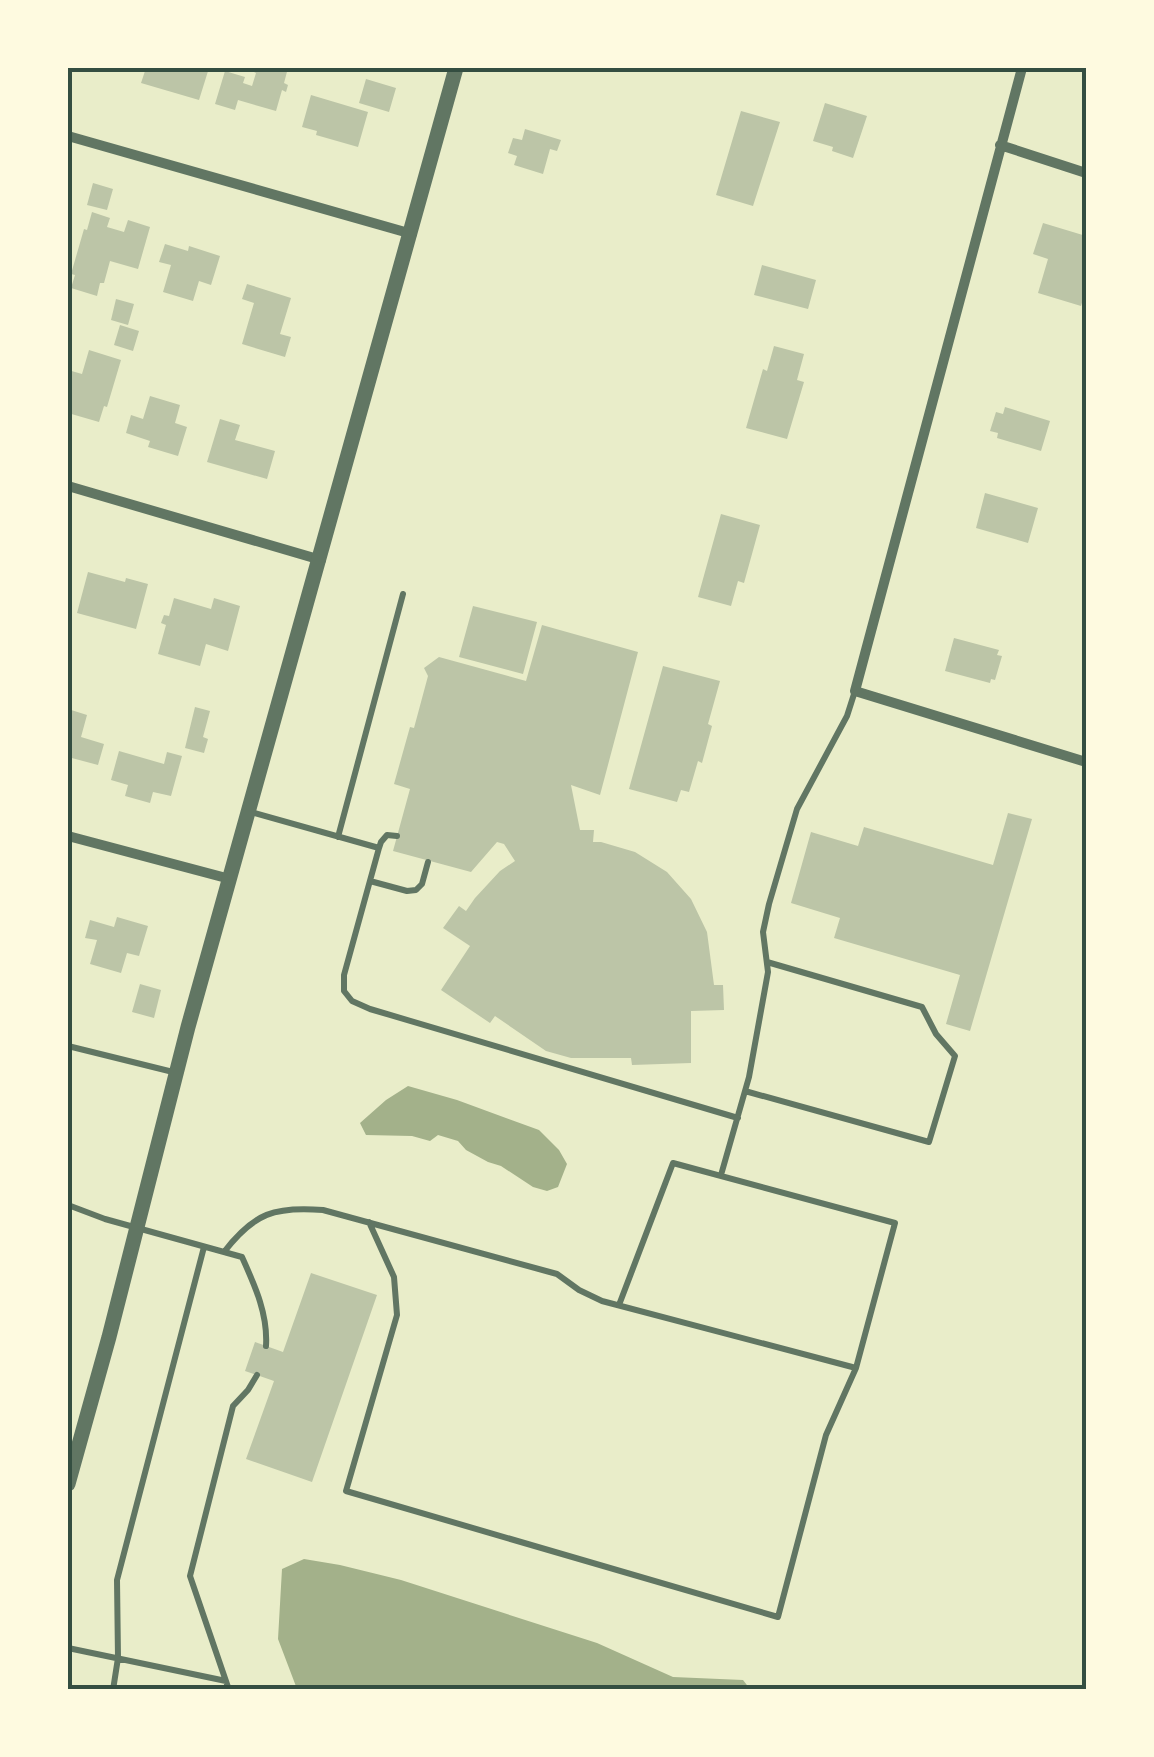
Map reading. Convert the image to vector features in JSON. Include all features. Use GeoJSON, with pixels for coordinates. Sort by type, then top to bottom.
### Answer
{"type":"FeatureCollection","features":[{"type":"Feature","properties":{"kind":"street"},"geometry":{"type":"LineString","coordinates":[[68,1484],[176,1073],[456,68]]}},
{"type":"Feature","properties":{"kind":"street"},"geometry":{"type":"LineString","coordinates":[[1022,68],[854,691],[1086,762]]}},
{"type":"Feature","properties":{"kind":"street"},"geometry":{"type":"LineString","coordinates":[[68,136],[412,234]]}},
{"type":"Feature","properties":{"kind":"street"},"geometry":{"type":"LineString","coordinates":[[1000,146],[1086,173]]}},
{"type":"Feature","properties":{"kind":"street"},"geometry":{"type":"LineString","coordinates":[[68,486],[321,560]]}},
{"type":"Feature","properties":{"kind":"street"},"geometry":{"type":"LineString","coordinates":[[68,836],[230,880]]}},
{"type":"Feature","properties":{"kind":"lane"},"geometry":{"type":"LineString","coordinates":[[338,837],[403,594]]}},
{"type":"Feature","properties":{"kind":"lane"},"geometry":{"type":"LineString","coordinates":[[722,1174],[745,1091],[768,972],[765,922],[798,809],[848,716],[854,691]]}},
{"type":"Feature","properties":{"kind":"lane"},"geometry":{"type":"LineString","coordinates":[[249,812],[379,848]]}},
{"type":"Feature","properties":{"kind":"lane"},"geometry":{"type":"LineString","coordinates":[[397,836],[384,838],[379,848],[344,975],[344,991],[352,1001],[738,1118]]}},
{"type":"Feature","properties":{"kind":"lane"},"geometry":{"type":"LineString","coordinates":[[370,881],[416,890],[424,880],[428,862]]}},
{"type":"Feature","properties":{"kind":"lane"},"geometry":{"type":"LineString","coordinates":[[745,1091],[930,1142],[955,1056],[936,1034],[922,1008],[767,962]]}},
{"type":"Feature","properties":{"kind":"lane"},"geometry":{"type":"LineString","coordinates":[[68,1046],[176,1073]]}},
{"type":"Feature","properties":{"kind":"lane"},"geometry":{"type":"LineString","coordinates":[[369,1222],[394,1278],[396,1315],[346,1491],[778,1617],[826,1435],[856,1368],[896,1222],[672,1163],[619,1305]]}},
{"type":"Feature","properties":{"kind":"lane"},"geometry":{"type":"LineString","coordinates":[[68,1205],[242,1258],[259,1297],[267,1331],[266,1346]]}},
{"type":"Feature","properties":{"kind":"lane"},"geometry":{"type":"LineString","coordinates":[[224,1252],[242,1229],[269,1213],[299,1208],[324,1210],[557,1274],[579,1290],[619,1305],[856,1368]]}},
{"type":"Feature","properties":{"kind":"lane"},"geometry":{"type":"LineString","coordinates":[[113,1690],[118,1658],[117,1580],[204,1246]]}},
{"type":"Feature","properties":{"kind":"lane"},"geometry":{"type":"LineString","coordinates":[[227,1685],[190,1576],[233,1406],[257,1375]]}},
{"type":"Feature","properties":{"kind":"lane"},"geometry":{"type":"LineString","coordinates":[[68,1648],[227,1685]]}},
{"type":"Feature","properties":{"kind":"shaded area"},"geometry":{"type":"Polygon","coordinates":[[[408,1086],[539,1130],[567,1164],[558,1187],[547,1191],[533,1187],[466,1150],[458,1141],[438,1135],[430,1141],[412,1136],[366,1135],[360,1123],[408,1086]]]}},
{"type":"Feature","properties":{"kind":"shaded area"},"geometry":{"type":"Polygon","coordinates":[[[304,1559],[401,1580],[597,1643],[673,1677],[743,1680],[750,1689],[297,1689],[278,1639],[282,1569],[304,1559]]]}},
{"type":"Feature","properties":{"kind":"building"},"geometry":{"type":"Polygon","coordinates":[[[146,68],[209,68],[199,100],[141,83],[146,68]]]}},
{"type":"Feature","properties":{"kind":"building"},"geometry":{"type":"Polygon","coordinates":[[[255,68],[288,68],[284,83],[288,85],[286,92],[282,90],[276,111],[238,100],[235,110],[215,104],[225,71],[245,77],[243,83],[252,86],[255,68]]]}},
{"type":"Feature","properties":{"kind":"building"},"geometry":{"type":"Polygon","coordinates":[[[366,79],[396,88],[389,112],[359,103],[366,79]]]}},
{"type":"Feature","properties":{"kind":"building"},"geometry":{"type":"Polygon","coordinates":[[[311,95],[368,112],[358,147],[302,127],[311,95]]]}},
{"type":"Feature","properties":{"kind":"building"},"geometry":{"type":"Polygon","coordinates":[[[825,103],[867,116],[853,158],[813,141],[825,103]]]}},
{"type":"Feature","properties":{"kind":"building"},"geometry":{"type":"Polygon","coordinates":[[[741,111],[780,122],[753,206],[716,195],[741,111]]]}},
{"type":"Feature","properties":{"kind":"building"},"geometry":{"type":"Polygon","coordinates":[[[525,129],[561,140],[557,151],[550,149],[543,174],[514,165],[517,156],[508,153],[513,138],[522,140],[525,129]]]}},
{"type":"Feature","properties":{"kind":"building"},"geometry":{"type":"Polygon","coordinates":[[[93,183],[113,189],[107,210],[87,205],[93,183]]]}},
{"type":"Feature","properties":{"kind":"building"},"geometry":{"type":"Polygon","coordinates":[[[92,212],[110,218],[107,227],[124,232],[128,220],[150,227],[138,269],[110,261],[97,296],[71,288],[75,275],[71,274],[92,212]]]}},
{"type":"Feature","properties":{"kind":"building"},"geometry":{"type":"Polygon","coordinates":[[[1043,223],[1086,236],[1086,289],[1081,306],[1038,293],[1048,259],[1033,254],[1043,223]]]}},
{"type":"Feature","properties":{"kind":"building"},"geometry":{"type":"Polygon","coordinates":[[[165,244],[188,251],[189,246],[220,256],[211,285],[199,281],[193,301],[163,292],[171,265],[159,262],[165,244]]]}},
{"type":"Feature","properties":{"kind":"building"},"geometry":{"type":"Polygon","coordinates":[[[762,265],[816,280],[808,309],[754,295],[762,265]]]}},
{"type":"Feature","properties":{"kind":"building"},"geometry":{"type":"Polygon","coordinates":[[[247,284],[291,298],[280,334],[291,337],[285,357],[242,344],[254,303],[242,299],[247,284]]]}},
{"type":"Feature","properties":{"kind":"building"},"geometry":{"type":"Polygon","coordinates":[[[116,299],[134,304],[128,325],[111,320],[116,299]]]}},
{"type":"Feature","properties":{"kind":"building"},"geometry":{"type":"Polygon","coordinates":[[[120,325],[139,331],[133,351],[114,345],[120,325]]]}},
{"type":"Feature","properties":{"kind":"building"},"geometry":{"type":"Polygon","coordinates":[[[774,346],[804,354],[797,380],[804,382],[787,439],[746,428],[774,346]]]}},
{"type":"Feature","properties":{"kind":"building"},"geometry":{"type":"Polygon","coordinates":[[[89,350],[121,360],[99,422],[68,413],[68,370],[82,374],[89,350]]]}},
{"type":"Feature","properties":{"kind":"building"},"geometry":{"type":"Polygon","coordinates":[[[150,396],[180,405],[175,423],[187,427],[178,456],[148,447],[150,441],[126,433],[131,415],[143,419],[150,396]]]}},
{"type":"Feature","properties":{"kind":"building"},"geometry":{"type":"Polygon","coordinates":[[[1005,407],[1050,421],[1041,451],[997,438],[998,433],[990,431],[996,412],[1003,414],[1005,407]]]}},
{"type":"Feature","properties":{"kind":"building"},"geometry":{"type":"Polygon","coordinates":[[[220,419],[240,425],[235,440],[275,451],[267,479],[207,462],[220,419]]]}},
{"type":"Feature","properties":{"kind":"building"},"geometry":{"type":"Polygon","coordinates":[[[985,493],[1038,508],[1028,543],[976,528],[985,493]]]}},
{"type":"Feature","properties":{"kind":"building"},"geometry":{"type":"Polygon","coordinates":[[[721,514],[760,525],[744,583],[738,581],[731,606],[698,597],[721,514]]]}},
{"type":"Feature","properties":{"kind":"building"},"geometry":{"type":"Polygon","coordinates":[[[88,572],[148,584],[136,629],[77,613],[88,572]]]}},
{"type":"Feature","properties":{"kind":"building"},"geometry":{"type":"Polygon","coordinates":[[[174,598],[211,609],[214,598],[240,606],[228,651],[206,644],[200,666],[158,654],[166,625],[161,623],[164,615],[169,616],[174,598]]]}},
{"type":"Feature","properties":{"kind":"building"},"geometry":{"type":"Polygon","coordinates":[[[473,606],[537,622],[523,674],[459,657],[473,606]]]}},
{"type":"Feature","properties":{"kind":"building"},"geometry":{"type":"Polygon","coordinates":[[[542,625],[638,652],[600,795],[571,785],[580,830],[594,830],[593,842],[635,852],[667,872],[691,899],[707,932],[714,985],[723,985],[724,1010],[691,1011],[691,1063],[632,1065],[631,1058],[571,1058],[546,1051],[495,1016],[490,1023],[441,990],[470,946],[443,928],[459,906],[466,911],[500,871],[515,861],[504,844],[497,842],[471,872],[393,851],[410,789],[394,784],[428,676],[424,668],[439,657],[526,681],[542,625]]]}},
{"type":"Feature","properties":{"kind":"building"},"geometry":{"type":"Polygon","coordinates":[[[954,638],[999,650],[997,655],[1002,656],[995,680],[990,683],[945,671],[954,638]]]}},
{"type":"Feature","properties":{"kind":"building"},"geometry":{"type":"Polygon","coordinates":[[[663,666],[720,681],[702,763],[698,761],[689,792],[681,790],[677,802],[629,789],[663,666]]]}},
{"type":"Feature","properties":{"kind":"building"},"geometry":{"type":"Polygon","coordinates":[[[195,707],[210,711],[203,737],[208,739],[204,753],[185,748],[195,707]]]}},
{"type":"Feature","properties":{"kind":"building"},"geometry":{"type":"Polygon","coordinates":[[[68,709],[87,715],[81,737],[104,744],[98,765],[68,757],[68,709]]]}},
{"type":"Feature","properties":{"kind":"building"},"geometry":{"type":"Polygon","coordinates":[[[119,751],[164,764],[167,752],[182,756],[171,796],[153,792],[150,803],[125,796],[128,785],[111,780],[119,751]]]}},
{"type":"Feature","properties":{"kind":"building"},"geometry":{"type":"Polygon","coordinates":[[[1008,813],[1032,819],[970,1031],[946,1024],[960,975],[834,938],[840,918],[791,903],[811,832],[858,846],[864,827],[993,865],[1008,813]]]}},
{"type":"Feature","properties":{"kind":"building"},"geometry":{"type":"Polygon","coordinates":[[[117,917],[148,926],[139,956],[127,953],[121,973],[90,964],[97,940],[85,938],[90,920],[114,927],[117,917]]]}},
{"type":"Feature","properties":{"kind":"building"},"geometry":{"type":"Polygon","coordinates":[[[140,984],[161,990],[154,1018],[132,1012],[140,984]]]}},
{"type":"Feature","properties":{"kind":"building"},"geometry":{"type":"Polygon","coordinates":[[[311,1273],[377,1295],[312,1482],[246,1459],[274,1381],[245,1371],[255,1342],[283,1352],[311,1273]]]}}]}
